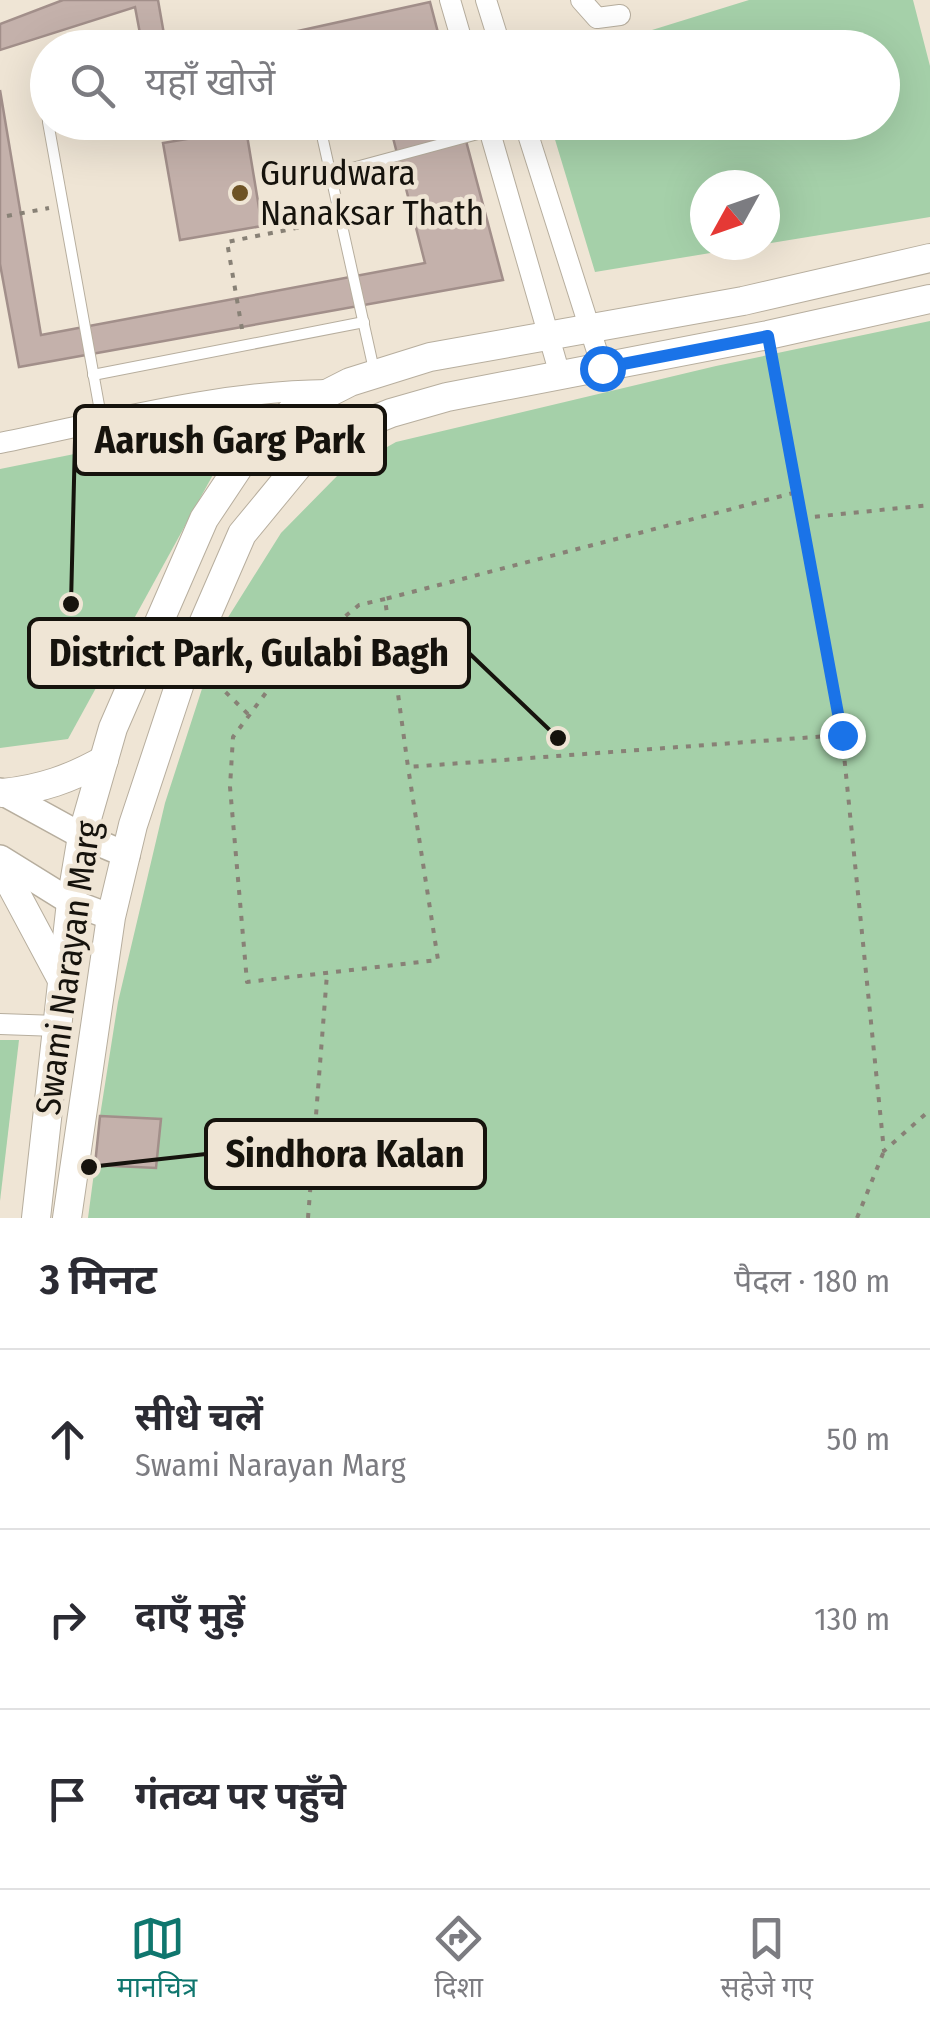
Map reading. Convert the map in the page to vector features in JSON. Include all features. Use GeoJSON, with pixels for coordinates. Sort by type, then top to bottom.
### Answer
{"type":"FeatureCollection","features":[{"type":"Feature","properties":{"kind":"main road","name":"Swami Narayan Marg"},"geometry":{"type":"LineString","coordinates":[[36,1218],[56,1026],[82,836],[113,728],[204,519],[242,462],[291,412],[335,390],[430,356],[743,301],[930,258]]}},
{"type":"Feature","properties":{"kind":"main road","name":"Swami Narayan Marg"},"geometry":{"type":"LineString","coordinates":[[68,1218],[111,918],[133,825],[189,656],[242,534],[298,466],[339,434],[391,413],[447,397],[768,336],[930,299]]}},
{"type":"Feature","properties":{"kind":"main road"},"geometry":{"type":"LineString","coordinates":[[1,792],[38,789],[72,778],[104,760]]}},
{"type":"Feature","properties":{"kind":"main road"},"geometry":{"type":"LineString","coordinates":[[0,861],[62,980]]}},
{"type":"Feature","properties":{"kind":"street"},"geometry":{"type":"LineString","coordinates":[[450,0],[459,30]]}},
{"type":"Feature","properties":{"kind":"street"},"geometry":{"type":"LineString","coordinates":[[486,0],[495,30]]}},
{"type":"Feature","properties":{"kind":"street"},"geometry":{"type":"LineString","coordinates":[[581,0],[597,18],[620,15]]}},
{"type":"Feature","properties":{"kind":"street"},"geometry":{"type":"LineString","coordinates":[[492,140],[560,375]]}},
{"type":"Feature","properties":{"kind":"street"},"geometry":{"type":"LineString","coordinates":[[530,140],[602,368]]}},
{"type":"Feature","properties":{"kind":"street"},"geometry":{"type":"LineString","coordinates":[[0,443],[214,400],[289,390],[335,390]]}},
{"type":"Feature","properties":{"kind":"street"},"geometry":{"type":"LineString","coordinates":[[1,792],[82,836],[127,855]]}},
{"type":"Feature","properties":{"kind":"street"},"geometry":{"type":"LineString","coordinates":[[0,861],[71,902],[111,918]]}},
{"type":"Feature","properties":{"kind":"street"},"geometry":{"type":"LineString","coordinates":[[0,1024],[56,1026]]}},
{"type":"Feature","properties":{"kind":"lane"},"geometry":{"type":"LineString","coordinates":[[51,140],[102,422]]}},
{"type":"Feature","properties":{"kind":"lane"},"geometry":{"type":"LineString","coordinates":[[322,140],[375,374]]}},
{"type":"Feature","properties":{"kind":"lane"},"geometry":{"type":"LineString","coordinates":[[330,174],[444,140]]}},
{"type":"Feature","properties":{"kind":"lane"},"geometry":{"type":"LineString","coordinates":[[94,375],[364,322]]}},
{"type":"Feature","properties":{"kind":"path"},"geometry":{"type":"LineString","coordinates":[[7,216],[64,205]]}},
{"type":"Feature","properties":{"kind":"path"},"geometry":{"type":"LineString","coordinates":[[245,345],[227,242],[341,219]]}},
{"type":"Feature","properties":{"kind":"path"},"geometry":{"type":"LineString","coordinates":[[768,336],[842,735],[884,1151]]}},
{"type":"Feature","properties":{"kind":"path"},"geometry":{"type":"LineString","coordinates":[[385,600],[438,960],[247,982],[230,787],[233,736],[288,663],[359,604],[797,492]]}},
{"type":"Feature","properties":{"kind":"path"},"geometry":{"type":"LineString","coordinates":[[802,518],[930,505]]}},
{"type":"Feature","properties":{"kind":"path"},"geometry":{"type":"LineString","coordinates":[[189,656],[248,715]]}},
{"type":"Feature","properties":{"kind":"path"},"geometry":{"type":"LineString","coordinates":[[408,767],[842,735]]}},
{"type":"Feature","properties":{"kind":"path"},"geometry":{"type":"LineString","coordinates":[[308,1218],[327,972]]}},
{"type":"Feature","properties":{"kind":"path"},"geometry":{"type":"LineString","coordinates":[[857,1218],[884,1151],[930,1110]]}},
{"type":"Feature","properties":{"kind":"green space"},"geometry":{"type":"Polygon","coordinates":[[[749,0],[913,0],[930,66],[930,217],[780,242],[780,170],[690,170],[690,256],[595,272],[555,140],[900,140],[900,30],[652,30],[749,0]]]}},
{"type":"Feature","properties":{"kind":"green space"},"geometry":{"type":"Polygon","coordinates":[[[930,321],[930,1218],[88,1218],[95,1165],[156,1168],[161,1119],[100,1116],[118,1002],[165,803],[222,627],[281,533],[339,474],[396,442],[716,366],[930,321]]]}},
{"type":"Feature","properties":{"kind":"green space"},"geometry":{"type":"Polygon","coordinates":[[[243,420],[68,739],[0,748],[0,469],[243,420]]]}},
{"type":"Feature","properties":{"kind":"green space"},"geometry":{"type":"Polygon","coordinates":[[[0,1040],[19,1040],[0,1201],[0,1040]]]}},
{"type":"Feature","properties":{"kind":"building"},"geometry":{"type":"Polygon","coordinates":[[[63,0],[158,0],[163,30],[139,30],[135,7],[63,30],[30,30],[30,40],[0,50],[0,24],[63,0]]]}},
{"type":"Feature","properties":{"kind":"building"},"geometry":{"type":"Polygon","coordinates":[[[430,2],[437,30],[303,30],[430,2]]]}},
{"type":"Feature","properties":{"kind":"building"},"geometry":{"type":"Polygon","coordinates":[[[0,90],[41,335],[425,263],[394,140],[466,140],[503,280],[19,367],[0,264],[0,90]]]}},
{"type":"Feature","properties":{"kind":"building"},"geometry":{"type":"Polygon","coordinates":[[[248,140],[262,226],[180,240],[163,143],[248,140]]]}},
{"type":"Feature","properties":{"kind":"building"},"geometry":{"type":"Polygon","coordinates":[[[100,1116],[161,1119],[156,1168],[95,1165],[100,1116]]]}},
{"type":"Feature","properties":{"kind":"place","name":"Gurudwara Nanaksar Thath"},"geometry":{"type":"Point","coordinates":[240,193]}},
{"type":"Feature","properties":{"kind":"place","name":"Aarush Garg Park"},"geometry":{"type":"Point","coordinates":[71,604]}},
{"type":"Feature","properties":{"kind":"place","name":"District Park, Gulabi Bagh"},"geometry":{"type":"Point","coordinates":[558,738]}},
{"type":"Feature","properties":{"kind":"place","name":"Sindhora Kalan"},"geometry":{"type":"Point","coordinates":[89,1167]}},
{"type":"Feature","properties":{"kind":"route"},"geometry":{"type":"LineString","coordinates":[[602,368],[768,336],[842,735]]}}]}
